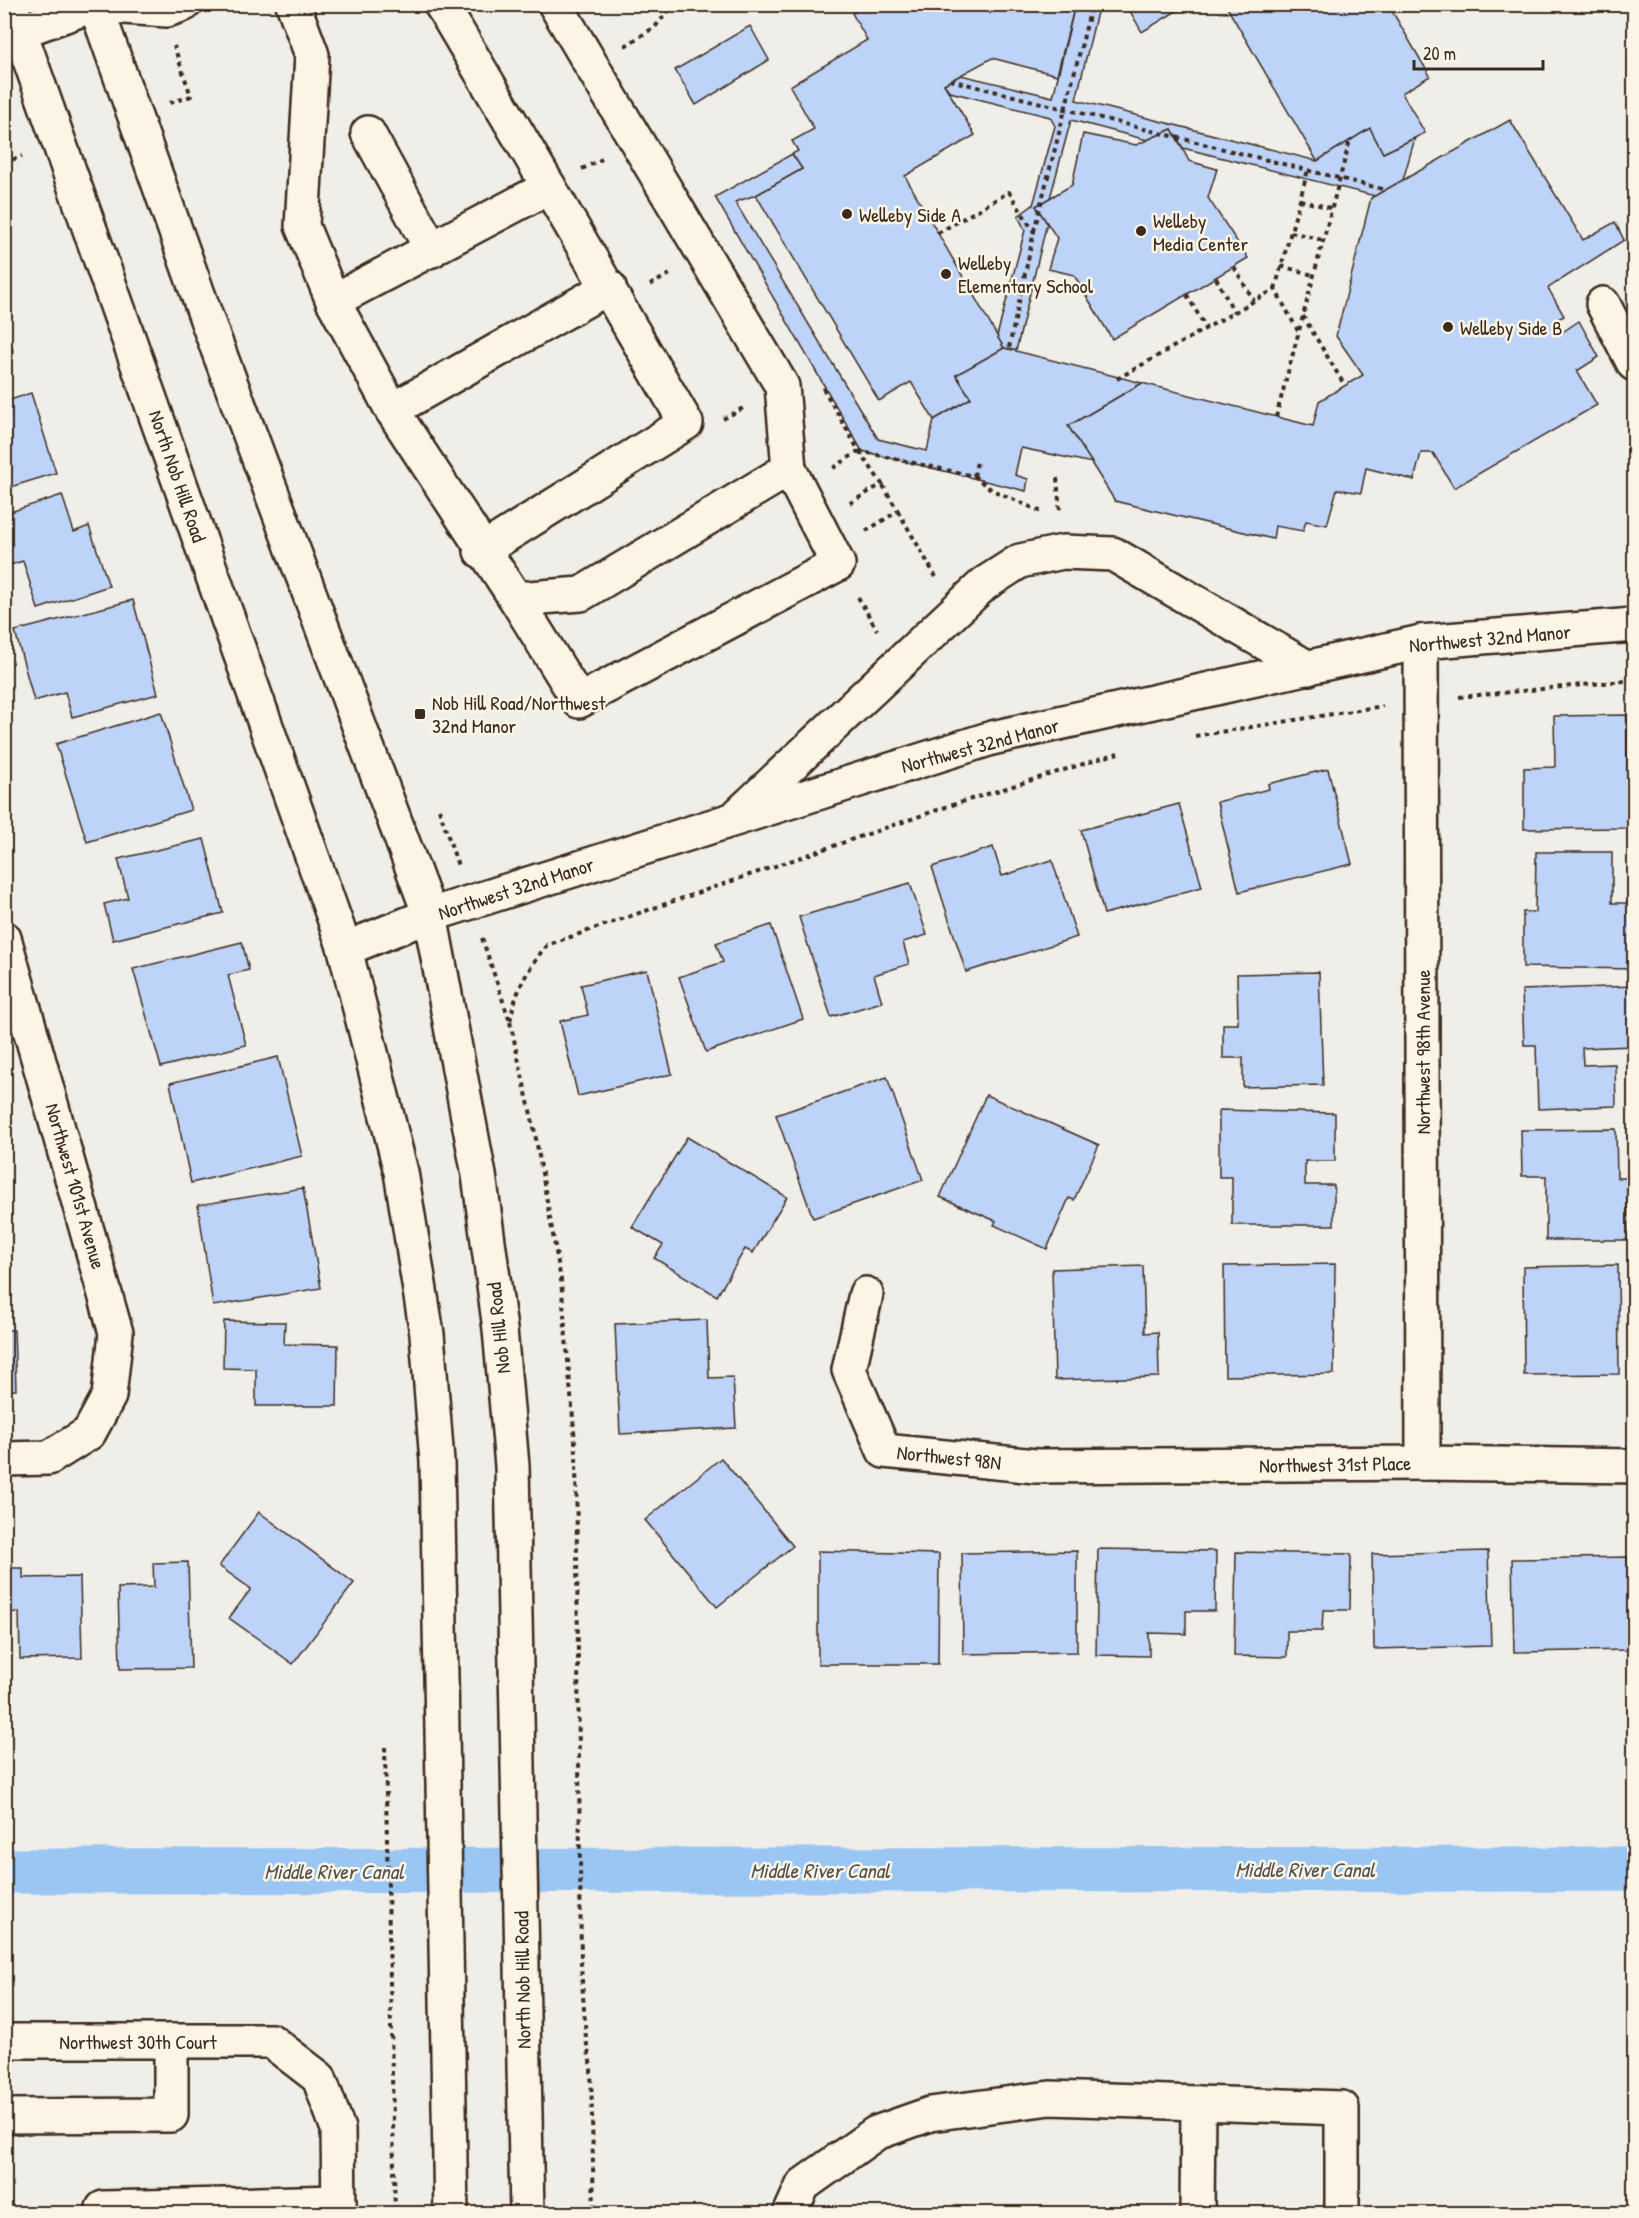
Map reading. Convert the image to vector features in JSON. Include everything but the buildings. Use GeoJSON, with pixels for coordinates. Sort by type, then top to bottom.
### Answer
{"type":"FeatureCollection","features":[{"type":"Feature","properties":{"kind":"street"},"geometry":{"type":"LineString","coordinates":[[11,24],[95,5],[167,10],[184,4]]}},
{"type":"Feature","properties":{"kind":"street"},"geometry":{"type":"LineString","coordinates":[[293,4],[312,55],[302,226],[333,301],[392,410],[482,551],[516,599],[579,701],[835,559],[789,469],[782,386],[555,4]]}},
{"type":"Feature","properties":{"kind":"street"},"geometry":{"type":"LineString","coordinates":[[441,4],[609,287],[686,423],[482,551]]}},
{"type":"Feature","properties":{"kind":"street"},"geometry":{"type":"LineString","coordinates":[[95,5],[210,328],[430,915]]}},
{"type":"Feature","properties":{"kind":"street","name":"North Nob Hill Road"},"geometry":{"type":"LineString","coordinates":[[11,24],[345,949]]}},
{"type":"Feature","properties":{"kind":"street"},"geometry":{"type":"LineString","coordinates":[[368,133],[432,250]]}},
{"type":"Feature","properties":{"kind":"street"},"geometry":{"type":"LineString","coordinates":[[333,301],[549,187]]}},
{"type":"Feature","properties":{"kind":"street"},"geometry":{"type":"LineString","coordinates":[[392,410],[609,287]]}},
{"type":"Feature","properties":{"kind":"street"},"geometry":{"type":"LineString","coordinates":[[1603,304],[1635,364]]}},
{"type":"Feature","properties":{"kind":"street"},"geometry":{"type":"LineString","coordinates":[[516,599],[581,594],[789,469]]}},
{"type":"Feature","properties":{"kind":"street"},"geometry":{"type":"LineString","coordinates":[[734,819],[984,584],[1020,561],[1063,552],[1113,554],[1308,668]]}},
{"type":"Feature","properties":{"kind":"street","name":"Northwest 32nd Manor"},"geometry":{"type":"LineString","coordinates":[[345,949],[430,915],[992,738],[1421,642],[1635,626]]}},
{"type":"Feature","properties":{"kind":"street","name":"Northwest 98th Avenue"},"geometry":{"type":"LineString","coordinates":[[1421,642],[1423,1463]]}},
{"type":"Feature","properties":{"kind":"street","name":"Nob Hill Road"},"geometry":{"type":"LineString","coordinates":[[430,915],[479,1175],[500,1329],[512,1466],[518,1747]]}},
{"type":"Feature","properties":{"kind":"street","name":"Northwest 101st Avenue"},"geometry":{"type":"LineString","coordinates":[[4,938],[11,975],[116,1333],[109,1396],[89,1433],[49,1458],[4,1459]]}},
{"type":"Feature","properties":{"kind":"street"},"geometry":{"type":"LineString","coordinates":[[345,949],[401,1172],[427,1334],[437,1462],[451,2214]]}},
{"type":"Feature","properties":{"kind":"street","name":"Northwest 98N"},"geometry":{"type":"LineString","coordinates":[[866,1294],[849,1370],[884,1451],[1036,1466]]}},
{"type":"Feature","properties":{"kind":"street","name":"Northwest 31st Place"},"geometry":{"type":"LineString","coordinates":[[1036,1466],[1423,1463],[1635,1466]]}},
{"type":"Feature","properties":{"kind":"street","name":"North Nob Hill Road"},"geometry":{"type":"LineString","coordinates":[[518,1747],[527,2214]]}},
{"type":"Feature","properties":{"kind":"street","name":"Northwest 30th Court"},"geometry":{"type":"LineString","coordinates":[[4,2041],[271,2041],[319,2078],[338,2129],[339,2208]]}},
{"type":"Feature","properties":{"kind":"street"},"geometry":{"type":"LineString","coordinates":[[4,2116],[171,2115],[171,2041]]}},
{"type":"Feature","properties":{"kind":"street"},"geometry":{"type":"LineString","coordinates":[[790,2214],[803,2186],[876,2133],[930,2114],[1050,2097],[1342,2108],[1342,2214]]}},
{"type":"Feature","properties":{"kind":"street"},"geometry":{"type":"LineString","coordinates":[[1197,2214],[1198,2103]]}},
{"type":"Feature","properties":{"kind":"street"},"geometry":{"type":"LineString","coordinates":[[103,2208],[339,2208]]}},
{"type":"Feature","properties":{"kind":"path"},"geometry":{"type":"LineString","coordinates":[[617,39],[623,47],[655,27],[674,4]]}},
{"type":"Feature","properties":{"kind":"path"},"geometry":{"type":"LineString","coordinates":[[1009,348],[1034,232],[1092,4]]}},
{"type":"Feature","properties":{"kind":"path"},"geometry":{"type":"LineString","coordinates":[[950,80],[1386,190]]}},
{"type":"Feature","properties":{"kind":"path"},"geometry":{"type":"LineString","coordinates":[[1276,417],[1350,140]]}},
{"type":"Feature","properties":{"kind":"path"},"geometry":{"type":"LineString","coordinates":[[1298,332],[1275,289],[1308,170]]}},
{"type":"Feature","properties":{"kind":"path"},"geometry":{"type":"LineString","coordinates":[[938,233],[1009,192],[1034,232]]}},
{"type":"Feature","properties":{"kind":"path"},"geometry":{"type":"LineString","coordinates":[[1300,200],[1330,208]]}},
{"type":"Feature","properties":{"kind":"path"},"geometry":{"type":"LineString","coordinates":[[1291,232],[1322,240]]}},
{"type":"Feature","properties":{"kind":"path"},"geometry":{"type":"LineString","coordinates":[[1281,266],[1313,276]]}},
{"type":"Feature","properties":{"kind":"path"},"geometry":{"type":"LineString","coordinates":[[1234,267],[1254,301]]}},
{"type":"Feature","properties":{"kind":"path"},"geometry":{"type":"LineString","coordinates":[[1215,278],[1234,312]]}},
{"type":"Feature","properties":{"kind":"path"},"geometry":{"type":"LineString","coordinates":[[1117,379],[1275,289]]}},
{"type":"Feature","properties":{"kind":"path"},"geometry":{"type":"LineString","coordinates":[[1187,295],[1206,328]]}},
{"type":"Feature","properties":{"kind":"path"},"geometry":{"type":"LineString","coordinates":[[1303,315],[1344,386]]}},
{"type":"Feature","properties":{"kind":"path"},"geometry":{"type":"LineString","coordinates":[[939,581],[860,451],[974,476],[992,490],[1042,512]]}},
{"type":"Feature","properties":{"kind":"path"},"geometry":{"type":"LineString","coordinates":[[974,476],[977,462]]}},
{"type":"Feature","properties":{"kind":"path"},"geometry":{"type":"LineString","coordinates":[[1058,478],[1060,512]]}},
{"type":"Feature","properties":{"kind":"path"},"geometry":{"type":"LineString","coordinates":[[817,523],[882,484]]}},
{"type":"Feature","properties":{"kind":"path"},"geometry":{"type":"LineString","coordinates":[[878,631],[835,559],[897,511]]}},
{"type":"Feature","properties":{"kind":"path"},"geometry":{"type":"LineString","coordinates":[[1187,737],[1421,701],[1635,680]]}},
{"type":"Feature","properties":{"kind":"path"},"geometry":{"type":"LineString","coordinates":[[510,1022],[514,996],[532,962],[547,945],[946,807],[1119,753]]}},
{"type":"Feature","properties":{"kind":"path"},"geometry":{"type":"LineString","coordinates":[[439,809],[510,1022],[534,1128],[561,1280],[576,1454],[581,1966],[586,2039],[591,2067],[594,2214]]}},
{"type":"Feature","properties":{"kind":"path"},"geometry":{"type":"LineString","coordinates":[[385,1747],[395,2214]]}},
{"type":"Feature","properties":{"kind":"waterway","name":"Middle River Canal"},"geometry":{"type":"LineString","coordinates":[[4,1871],[1634,1869]]}},
{"type":"Feature","properties":{"kind":"place","name":"Welleby Side A"},"geometry":{"type":"Point","coordinates":[847,214]}},
{"type":"Feature","properties":{"kind":"place","name":"Welleby Media Center"},"geometry":{"type":"Point","coordinates":[1141,231]}},
{"type":"Feature","properties":{"kind":"place","name":"Welleby Elementary School"},"geometry":{"type":"Point","coordinates":[946,274]}},
{"type":"Feature","properties":{"kind":"place","name":"Welleby Side B"},"geometry":{"type":"Point","coordinates":[1448,327]}},
{"type":"Feature","properties":{"kind":"place","name":"Nob Hill Road/Northwest 32nd Manor"},"geometry":{"type":"Point","coordinates":[420,714]}}]}
